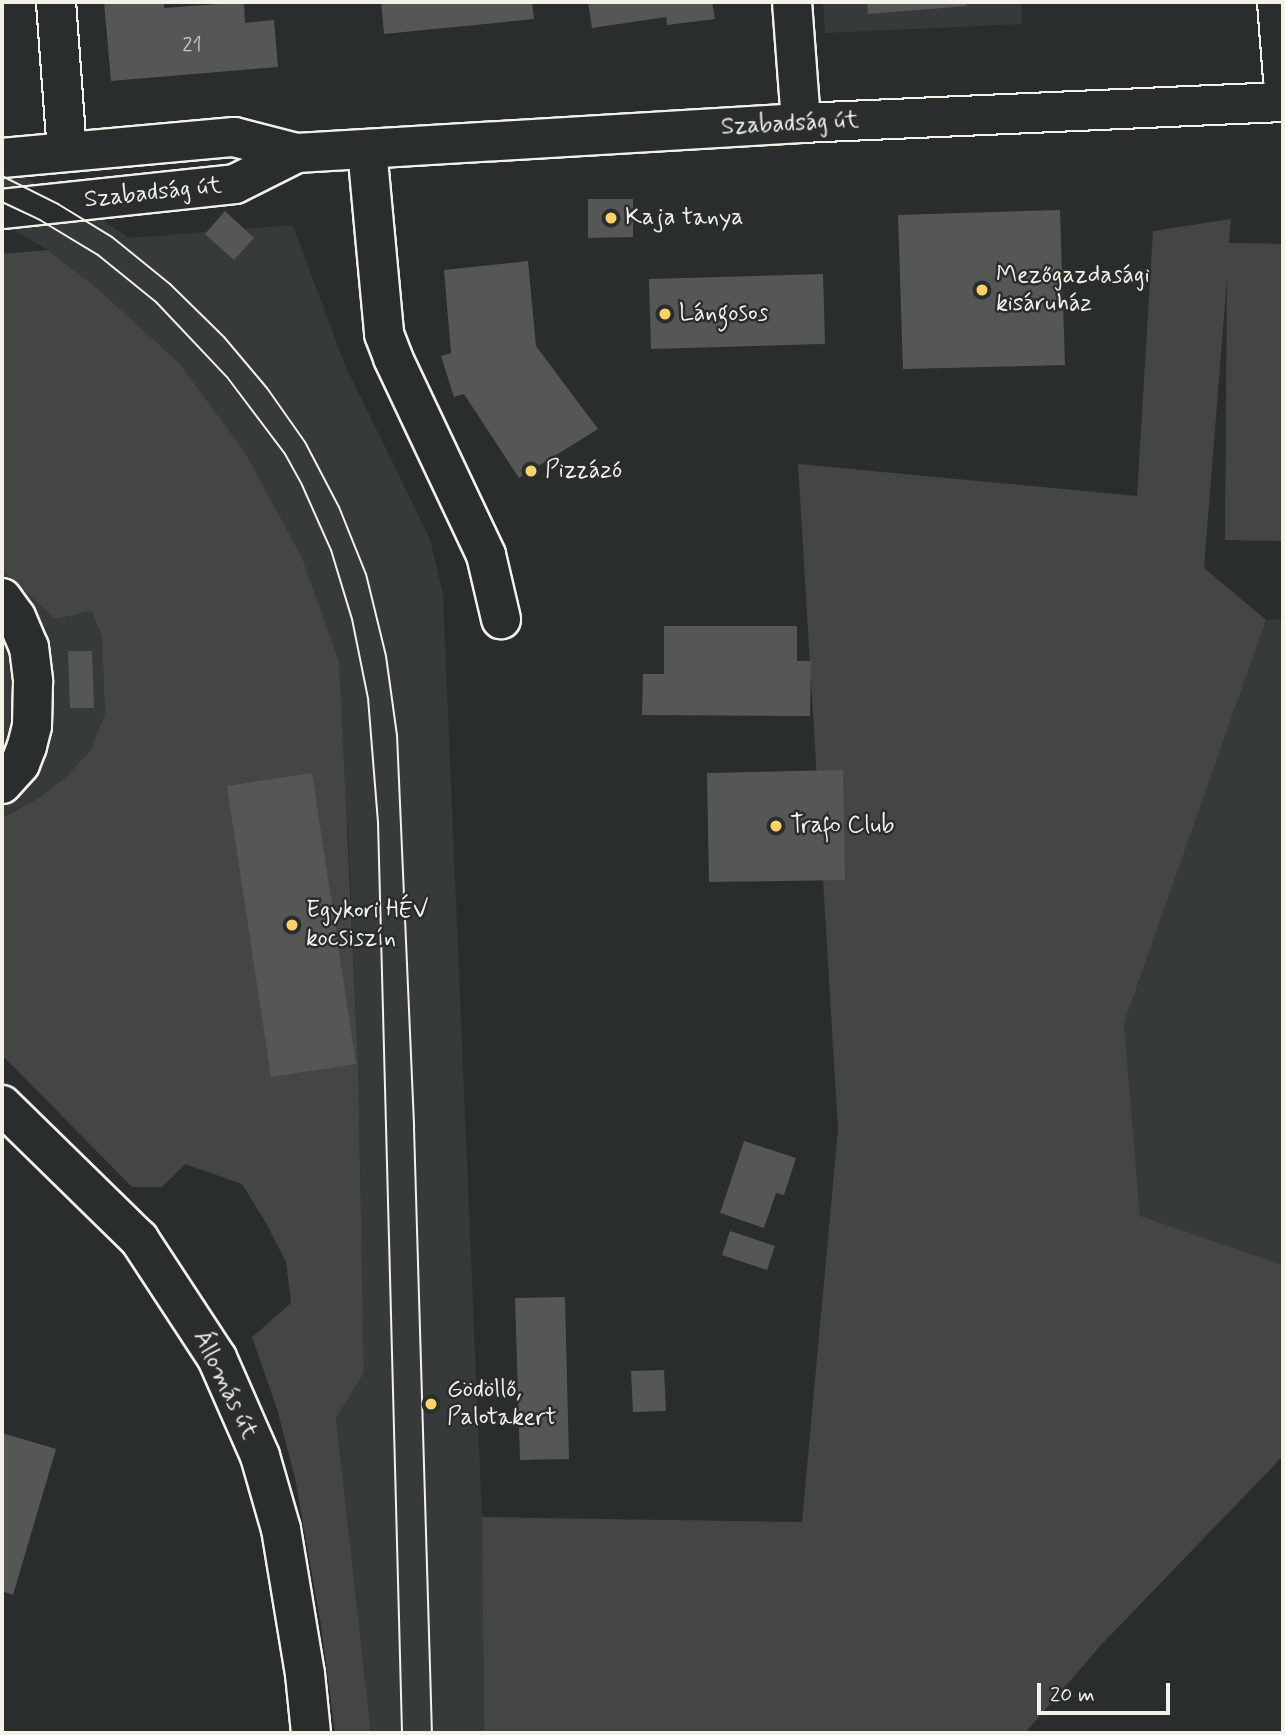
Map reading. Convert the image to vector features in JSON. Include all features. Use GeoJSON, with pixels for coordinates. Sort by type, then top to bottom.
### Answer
{"type":"FeatureCollection","features":[{"type":"Feature","properties":{"kind":"main road"},"geometry":{"type":"LineString","coordinates":[[56,2],[67,151]]}},
{"type":"Feature","properties":{"kind":"main road"},"geometry":{"type":"LineString","coordinates":[[792,2],[801,123]]}},
{"type":"Feature","properties":{"kind":"main road"},"geometry":{"type":"LineString","coordinates":[[1277,2],[1283,79]]}},
{"type":"Feature","properties":{"kind":"main road","name":"Szabadság út"},"geometry":{"type":"LineString","coordinates":[[2,158],[234,137],[297,153],[801,123],[1283,103]]}},
{"type":"Feature","properties":{"kind":"main road"},"geometry":{"type":"LineString","coordinates":[[367,149],[384,334],[486,555],[501,619]]}},
{"type":"Feature","properties":{"kind":"main road","name":"Szabadság út"},"geometry":{"type":"LineString","coordinates":[[2,209],[235,184],[297,153]]}},
{"type":"Feature","properties":{"kind":"main road"},"geometry":{"type":"LineString","coordinates":[[2,598],[16,617],[29,647],[33,682],[17,726],[20,764],[2,785]]}},
{"type":"Feature","properties":{"kind":"main road","name":"Állomás út"},"geometry":{"type":"LineString","coordinates":[[2,1105],[139,1239],[217,1358],[260,1456],[281,1529],[305,1674],[311,1733]]}},
{"type":"Feature","properties":{"kind":"shaded area"},"geometry":{"type":"Polygon","coordinates":[[[823,2],[1021,2],[1022,24],[825,33],[823,2]]]}},
{"type":"Feature","properties":{"kind":"shaded area"},"geometry":{"type":"Polygon","coordinates":[[[2,165],[89,211],[129,238],[293,225],[344,363],[430,539],[443,595],[482,1517],[484,1733],[371,1733],[336,1418],[364,1373],[358,1061],[348,826],[178,362],[99,290],[48,250],[2,223],[2,165]]]}},
{"type":"Feature","properties":{"kind":"shaded area"},"geometry":{"type":"Polygon","coordinates":[[[1231,219],[1229,243],[1283,244],[1283,541],[1225,540],[1227,278],[1204,568],[1266,620],[1124,1023],[1140,1216],[1283,1265],[1283,1456],[1101,1645],[1025,1733],[484,1733],[482,1517],[802,1522],[838,1129],[798,464],[1137,496],[1153,231],[1231,219]]]}},
{"type":"Feature","properties":{"kind":"shaded area"},"geometry":{"type":"Polygon","coordinates":[[[48,250],[99,290],[178,362],[244,451],[302,558],[339,662],[358,1061],[364,1373],[336,1418],[371,1733],[335,1733],[321,1625],[295,1478],[277,1409],[252,1337],[291,1303],[286,1262],[266,1223],[242,1184],[185,1164],[162,1187],[132,1187],[2,1055],[2,818],[39,798],[65,778],[90,751],[105,714],[102,637],[92,611],[55,619],[2,570],[2,254],[48,250]]]}},
{"type":"Feature","properties":{"kind":"shaded area"},"geometry":{"type":"Polygon","coordinates":[[[2,570],[55,619],[92,611],[102,637],[105,714],[90,751],[65,778],[39,798],[2,818],[2,570]]]}},
{"type":"Feature","properties":{"kind":"shaded area"},"geometry":{"type":"Polygon","coordinates":[[[1283,619],[1283,1265],[1140,1217],[1124,1023],[1266,620],[1283,619]]]}},
{"type":"Feature","properties":{"kind":"building"},"geometry":{"type":"Polygon","coordinates":[[[104,2],[164,2],[164,8],[244,2],[245,23],[274,20],[278,67],[111,81],[104,2]]]}},
{"type":"Feature","properties":{"kind":"building"},"geometry":{"type":"Polygon","coordinates":[[[381,2],[532,2],[534,19],[384,34],[381,2]]]}},
{"type":"Feature","properties":{"kind":"building"},"geometry":{"type":"Polygon","coordinates":[[[588,2],[712,2],[715,19],[667,25],[666,17],[592,28],[588,2]]]}},
{"type":"Feature","properties":{"kind":"building"},"geometry":{"type":"Polygon","coordinates":[[[867,2],[966,2],[967,6],[868,14],[867,2]]]}},
{"type":"Feature","properties":{"kind":"building","name":"Kaja tanya"},"geometry":{"type":"Polygon","coordinates":[[[588,199],[633,199],[633,237],[588,238],[588,199]]]}},
{"type":"Feature","properties":{"kind":"building","name":"Mezőgazdasági kisáruház"},"geometry":{"type":"Polygon","coordinates":[[[1060,210],[1065,365],[903,369],[898,215],[1060,210]]]}},
{"type":"Feature","properties":{"kind":"building"},"geometry":{"type":"Polygon","coordinates":[[[225,211],[254,238],[234,260],[205,234],[225,211]]]}},
{"type":"Feature","properties":{"kind":"building"},"geometry":{"type":"Polygon","coordinates":[[[528,261],[536,346],[598,429],[519,478],[464,394],[454,397],[441,356],[451,353],[444,270],[528,261]]]}},
{"type":"Feature","properties":{"kind":"building"},"geometry":{"type":"Polygon","coordinates":[[[823,274],[825,344],[651,349],[649,279],[823,274]]]}},
{"type":"Feature","properties":{"kind":"building"},"geometry":{"type":"Polygon","coordinates":[[[664,626],[797,626],[797,661],[811,661],[810,716],[642,715],[643,674],[664,674],[664,626]]]}},
{"type":"Feature","properties":{"kind":"building"},"geometry":{"type":"Polygon","coordinates":[[[68,651],[92,651],[94,708],[70,708],[68,651]]]}},
{"type":"Feature","properties":{"kind":"building","name":"Trafo Club"},"geometry":{"type":"Polygon","coordinates":[[[843,770],[845,880],[709,882],[707,773],[843,770]]]}},
{"type":"Feature","properties":{"kind":"building","name":"Egykori HÉV kocsiszín"},"geometry":{"type":"Polygon","coordinates":[[[312,773],[356,1064],[271,1077],[227,786],[312,773]]]}},
{"type":"Feature","properties":{"kind":"building"},"geometry":{"type":"Polygon","coordinates":[[[744,1141],[796,1158],[784,1195],[776,1193],[764,1228],[720,1213],[744,1141]]]}},
{"type":"Feature","properties":{"kind":"building"},"geometry":{"type":"Polygon","coordinates":[[[730,1231],[775,1246],[767,1270],[722,1255],[730,1231]]]}},
{"type":"Feature","properties":{"kind":"building"},"geometry":{"type":"Polygon","coordinates":[[[565,1297],[569,1459],[520,1460],[515,1298],[565,1297]]]}},
{"type":"Feature","properties":{"kind":"building"},"geometry":{"type":"Polygon","coordinates":[[[664,1370],[666,1411],[633,1412],[631,1371],[664,1370]]]}},
{"type":"Feature","properties":{"kind":"building"},"geometry":{"type":"Polygon","coordinates":[[[2,1433],[56,1449],[13,1595],[2,1591],[2,1433]]]}},
{"type":"Feature","properties":{"kind":"tram line"},"geometry":{"type":"LineString","coordinates":[[2,176],[58,204],[112,237],[170,284],[224,337],[267,388],[305,442],[339,507],[366,574],[386,656],[397,735],[414,1128],[432,1733]]}},
{"type":"Feature","properties":{"kind":"tram line"},"geometry":{"type":"LineString","coordinates":[[2,202],[40,220],[98,255],[156,302],[227,377],[285,454],[302,485],[331,550],[352,619],[368,698],[378,822],[402,1733]]}},
{"type":"Feature","properties":{"kind":"place","name":"Kaja tanya"},"geometry":{"type":"Point","coordinates":[611,218]}},
{"type":"Feature","properties":{"kind":"place","name":"Mezőgazdasági kisáruház"},"geometry":{"type":"Point","coordinates":[982,290]}},
{"type":"Feature","properties":{"kind":"place","name":"Lángosos"},"geometry":{"type":"Point","coordinates":[665,314]}},
{"type":"Feature","properties":{"kind":"place","name":"Pizzázó"},"geometry":{"type":"Point","coordinates":[531,471]}},
{"type":"Feature","properties":{"kind":"place","name":"Trafo Club"},"geometry":{"type":"Point","coordinates":[776,826]}},
{"type":"Feature","properties":{"kind":"place","name":"Egykori HÉV kocsiszín"},"geometry":{"type":"Point","coordinates":[292,925]}},
{"type":"Feature","properties":{"kind":"place","name":"Gödöllő, Palotakert"},"geometry":{"type":"Point","coordinates":[431,1404]}}]}
